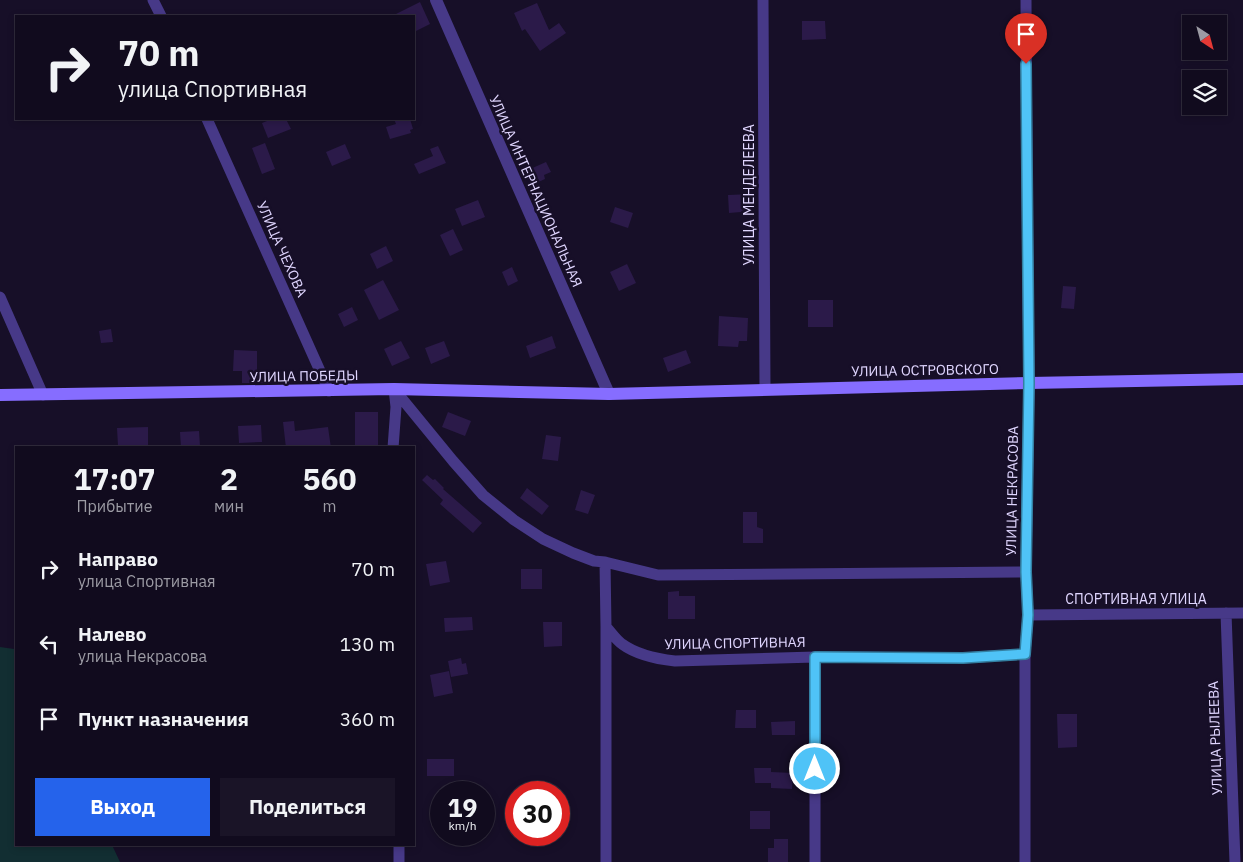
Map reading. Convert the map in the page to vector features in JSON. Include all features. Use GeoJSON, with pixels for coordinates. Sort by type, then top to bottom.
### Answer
{"type":"FeatureCollection","features":[{"type":"Feature","properties":{"kind":"main road","name":"УЛИЦА ОСТРОВСКОГО"},"geometry":{"type":"LineString","coordinates":[[608,394],[1243,379]]}},
{"type":"Feature","properties":{"kind":"main road","name":"УЛИЦА ПОБЕДЫ"},"geometry":{"type":"LineString","coordinates":[[0,395],[394,390],[608,394]]}},
{"type":"Feature","properties":{"kind":"street"},"geometry":{"type":"LineString","coordinates":[[153,0],[160,15]]}},
{"type":"Feature","properties":{"kind":"street","name":"УЛИЦА ИНТЕРНАЦИОНАЛЬНАЯ"},"geometry":{"type":"LineString","coordinates":[[436,0],[608,394]]}},
{"type":"Feature","properties":{"kind":"street","name":"УЛИЦА МЕНДЕЛЕЕВА"},"geometry":{"type":"LineString","coordinates":[[763,0],[765,389]]}},
{"type":"Feature","properties":{"kind":"street","name":"УЛИЦА НЕКРАСОВА"},"geometry":{"type":"LineString","coordinates":[[1024,862],[1029,383],[1026,0]]}},
{"type":"Feature","properties":{"kind":"street","name":"УЛИЦА ЧЕХОВА"},"geometry":{"type":"LineString","coordinates":[[207,120],[329,391]]}},
{"type":"Feature","properties":{"kind":"street"},"geometry":{"type":"LineString","coordinates":[[0,297],[43,395]]}},
{"type":"Feature","properties":{"kind":"street"},"geometry":{"type":"LineString","coordinates":[[394,390],[483,495],[514,520],[544,538],[573,553],[594,561],[658,575],[1026,572]]}},
{"type":"Feature","properties":{"kind":"street"},"geometry":{"type":"LineString","coordinates":[[393,446],[396,407],[394,390]]}},
{"type":"Feature","properties":{"kind":"street"},"geometry":{"type":"LineString","coordinates":[[605,562],[606,862]]}},
{"type":"Feature","properties":{"kind":"street","name":"УЛИЦА РЫЛЕЕВА"},"geometry":{"type":"LineString","coordinates":[[1226,613],[1235,862]]}},
{"type":"Feature","properties":{"kind":"street","name":"СПОРТИВНАЯ УЛИЦА"},"geometry":{"type":"LineString","coordinates":[[1028,615],[1243,613]]}},
{"type":"Feature","properties":{"kind":"street","name":"УЛИЦА СПОРТИВНАЯ"},"geometry":{"type":"LineString","coordinates":[[606,627],[622,644],[633,650],[657,659],[675,661],[815,657],[963,658],[1025,654]]}},
{"type":"Feature","properties":{"kind":"street"},"geometry":{"type":"LineString","coordinates":[[815,657],[815,862]]}},
{"type":"Feature","properties":{"kind":"street"},"geometry":{"type":"LineString","coordinates":[[399,846],[399,862]]}},
{"type":"Feature","properties":{"kind":"green space"},"geometry":{"type":"Polygon","coordinates":[[[0,647],[14,649],[15,651],[15,846],[112,846],[120,862],[0,862],[0,647]]]}},
{"type":"Feature","properties":{"kind":"building"},"geometry":{"type":"Polygon","coordinates":[[[420,2],[430,24],[415,32],[415,15],[394,15],[420,2]]]}},
{"type":"Feature","properties":{"kind":"building"},"geometry":{"type":"Polygon","coordinates":[[[537,3],[549,30],[559,23],[566,33],[540,51],[525,29],[522,31],[514,13],[537,3]]]}},
{"type":"Feature","properties":{"kind":"building"},"geometry":{"type":"Polygon","coordinates":[[[802,21],[825,21],[826,39],[802,40],[802,21]]]}},
{"type":"Feature","properties":{"kind":"building"},"geometry":{"type":"Polygon","coordinates":[[[270,120],[286,120],[291,129],[268,138],[262,123],[270,120]]]}},
{"type":"Feature","properties":{"kind":"building"},"geometry":{"type":"Polygon","coordinates":[[[394,120],[410,120],[413,129],[410,130],[411,133],[390,139],[386,127],[396,124],[394,120]]]}},
{"type":"Feature","properties":{"kind":"building"},"geometry":{"type":"Polygon","coordinates":[[[265,143],[275,169],[262,174],[252,148],[265,143]]]}},
{"type":"Feature","properties":{"kind":"building"},"geometry":{"type":"Polygon","coordinates":[[[345,144],[351,158],[332,166],[326,152],[345,144]]]}},
{"type":"Feature","properties":{"kind":"building"},"geometry":{"type":"Polygon","coordinates":[[[438,146],[446,163],[419,174],[414,164],[433,156],[430,149],[438,146]]]}},
{"type":"Feature","properties":{"kind":"building"},"geometry":{"type":"Polygon","coordinates":[[[546,162],[551,172],[544,175],[545,179],[534,184],[528,170],[546,162]]]}},
{"type":"Feature","properties":{"kind":"building"},"geometry":{"type":"Polygon","coordinates":[[[752,194],[753,211],[729,213],[728,195],[752,194]]]}},
{"type":"Feature","properties":{"kind":"building"},"geometry":{"type":"Polygon","coordinates":[[[478,200],[485,217],[462,226],[455,209],[478,200]]]}},
{"type":"Feature","properties":{"kind":"building"},"geometry":{"type":"Polygon","coordinates":[[[615,207],[633,213],[628,228],[610,222],[615,207]]]}},
{"type":"Feature","properties":{"kind":"building"},"geometry":{"type":"Polygon","coordinates":[[[453,229],[463,250],[450,256],[440,235],[453,229]]]}},
{"type":"Feature","properties":{"kind":"building"},"geometry":{"type":"Polygon","coordinates":[[[386,246],[393,261],[377,269],[370,254],[386,246]]]}},
{"type":"Feature","properties":{"kind":"building"},"geometry":{"type":"Polygon","coordinates":[[[627,264],[636,283],[619,291],[610,272],[627,264]]]}},
{"type":"Feature","properties":{"kind":"building"},"geometry":{"type":"Polygon","coordinates":[[[512,267],[518,281],[508,286],[502,272],[512,267]]]}},
{"type":"Feature","properties":{"kind":"building"},"geometry":{"type":"Polygon","coordinates":[[[383,280],[399,310],[379,320],[364,290],[383,280]]]}},
{"type":"Feature","properties":{"kind":"building"},"geometry":{"type":"Polygon","coordinates":[[[1063,286],[1076,287],[1074,309],[1061,308],[1063,286]]]}},
{"type":"Feature","properties":{"kind":"building"},"geometry":{"type":"Polygon","coordinates":[[[808,300],[833,300],[833,327],[808,327],[808,300]]]}},
{"type":"Feature","properties":{"kind":"building"},"geometry":{"type":"Polygon","coordinates":[[[352,307],[358,320],[344,327],[338,314],[352,307]]]}},
{"type":"Feature","properties":{"kind":"building"},"geometry":{"type":"Polygon","coordinates":[[[719,316],[748,318],[747,341],[739,341],[738,347],[718,346],[719,316]]]}},
{"type":"Feature","properties":{"kind":"building"},"geometry":{"type":"Polygon","coordinates":[[[111,329],[113,342],[101,343],[99,331],[111,329]]]}},
{"type":"Feature","properties":{"kind":"building"},"geometry":{"type":"Polygon","coordinates":[[[552,336],[556,348],[530,358],[526,346],[552,336]]]}},
{"type":"Feature","properties":{"kind":"building"},"geometry":{"type":"Polygon","coordinates":[[[401,341],[410,358],[392,366],[384,349],[401,341]]]}},
{"type":"Feature","properties":{"kind":"building"},"geometry":{"type":"Polygon","coordinates":[[[444,341],[450,356],[431,364],[425,348],[444,341]]]}},
{"type":"Feature","properties":{"kind":"building"},"geometry":{"type":"Polygon","coordinates":[[[234,350],[257,351],[257,374],[268,374],[268,383],[242,383],[242,371],[233,371],[234,350]]]}},
{"type":"Feature","properties":{"kind":"building"},"geometry":{"type":"Polygon","coordinates":[[[686,350],[691,363],[668,372],[663,358],[686,350]]]}},
{"type":"Feature","properties":{"kind":"building"},"geometry":{"type":"Polygon","coordinates":[[[355,412],[378,412],[378,446],[355,446],[355,412]]]}},
{"type":"Feature","properties":{"kind":"building"},"geometry":{"type":"Polygon","coordinates":[[[448,412],[471,421],[465,436],[442,427],[448,412]]]}},
{"type":"Feature","properties":{"kind":"building"},"geometry":{"type":"Polygon","coordinates":[[[294,421],[295,431],[328,427],[331,446],[286,446],[283,422],[294,421]]]}},
{"type":"Feature","properties":{"kind":"building"},"geometry":{"type":"Polygon","coordinates":[[[261,425],[262,442],[239,443],[238,426],[261,425]]]}},
{"type":"Feature","properties":{"kind":"building"},"geometry":{"type":"Polygon","coordinates":[[[148,427],[148,445],[118,446],[117,428],[148,427]]]}},
{"type":"Feature","properties":{"kind":"building"},"geometry":{"type":"Polygon","coordinates":[[[199,431],[200,446],[181,446],[180,432],[199,431]]]}},
{"type":"Feature","properties":{"kind":"building"},"geometry":{"type":"Polygon","coordinates":[[[546,435],[561,437],[558,461],[542,459],[546,435]]]}},
{"type":"Feature","properties":{"kind":"building"},"geometry":{"type":"Polygon","coordinates":[[[427,475],[433,480],[435,479],[443,489],[482,523],[473,533],[440,504],[443,500],[422,480],[427,475]]]}},
{"type":"Feature","properties":{"kind":"building"},"geometry":{"type":"Polygon","coordinates":[[[527,488],[549,506],[542,515],[520,498],[527,488]]]}},
{"type":"Feature","properties":{"kind":"building"},"geometry":{"type":"Polygon","coordinates":[[[581,490],[595,495],[588,514],[575,510],[581,490]]]}},
{"type":"Feature","properties":{"kind":"building"},"geometry":{"type":"Polygon","coordinates":[[[743,512],[757,512],[757,527],[763,529],[763,543],[743,543],[743,512]]]}},
{"type":"Feature","properties":{"kind":"building"},"geometry":{"type":"Polygon","coordinates":[[[446,561],[450,582],[430,586],[426,564],[446,561]]]}},
{"type":"Feature","properties":{"kind":"building"},"geometry":{"type":"Polygon","coordinates":[[[521,569],[542,569],[542,589],[521,589],[521,569]]]}},
{"type":"Feature","properties":{"kind":"building"},"geometry":{"type":"Polygon","coordinates":[[[679,591],[679,596],[695,596],[695,619],[668,619],[668,592],[679,591]]]}},
{"type":"Feature","properties":{"kind":"building"},"geometry":{"type":"Polygon","coordinates":[[[472,617],[473,630],[445,632],[444,618],[472,617]]]}},
{"type":"Feature","properties":{"kind":"building"},"geometry":{"type":"Polygon","coordinates":[[[543,622],[562,622],[562,646],[544,647],[543,622]]]}},
{"type":"Feature","properties":{"kind":"building"},"geometry":{"type":"Polygon","coordinates":[[[461,658],[462,664],[466,663],[468,674],[451,677],[448,661],[461,658]]]}},
{"type":"Feature","properties":{"kind":"building"},"geometry":{"type":"Polygon","coordinates":[[[449,671],[453,693],[434,697],[430,675],[449,671]]]}},
{"type":"Feature","properties":{"kind":"building"},"geometry":{"type":"Polygon","coordinates":[[[736,710],[756,710],[756,728],[735,728],[736,710]]]}},
{"type":"Feature","properties":{"kind":"building"},"geometry":{"type":"Polygon","coordinates":[[[1057,714],[1077,714],[1077,747],[1058,748],[1057,714]]]}},
{"type":"Feature","properties":{"kind":"building"},"geometry":{"type":"Polygon","coordinates":[[[795,721],[795,735],[772,735],[771,722],[795,721]]]}},
{"type":"Feature","properties":{"kind":"building"},"geometry":{"type":"Polygon","coordinates":[[[427,759],[454,759],[454,776],[427,776],[427,759]]]}},
{"type":"Feature","properties":{"kind":"building"},"geometry":{"type":"Polygon","coordinates":[[[754,768],[771,768],[771,772],[793,773],[792,789],[771,788],[771,783],[755,783],[754,768]]]}},
{"type":"Feature","properties":{"kind":"building"},"geometry":{"type":"Polygon","coordinates":[[[750,811],[770,811],[770,829],[750,829],[750,811]]]}},
{"type":"Feature","properties":{"kind":"building"},"geometry":{"type":"Polygon","coordinates":[[[774,839],[788,839],[788,862],[768,862],[768,848],[774,848],[774,839]]]}},
{"type":"Feature","properties":{"kind":"route"},"geometry":{"type":"LineString","coordinates":[[815,769],[815,657],[963,658],[1025,654],[1028,615],[1026,572],[1029,383],[1026,64]]}}]}
